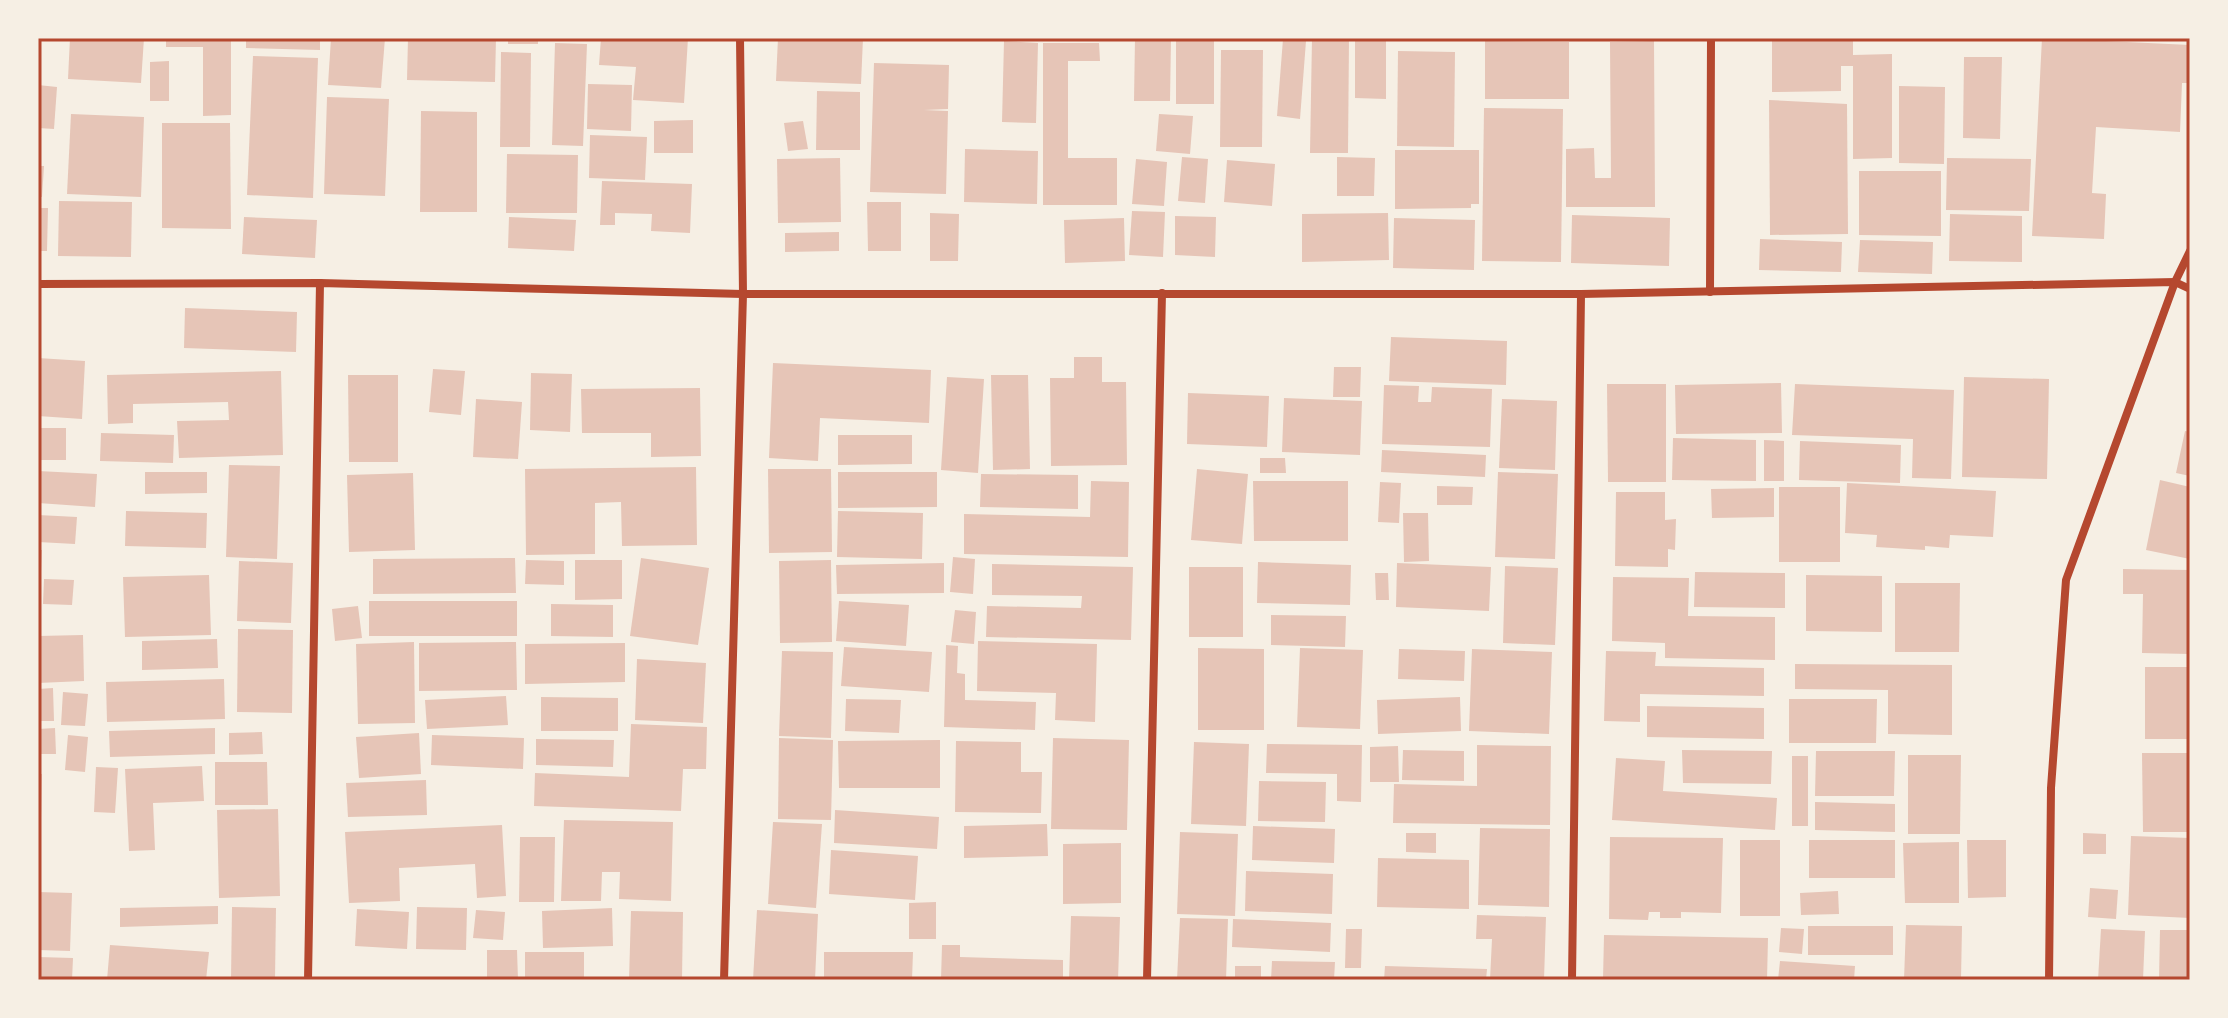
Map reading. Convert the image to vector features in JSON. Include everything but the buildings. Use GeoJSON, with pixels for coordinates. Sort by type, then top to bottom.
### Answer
{"type":"FeatureCollection","features":[{"type":"Feature","properties":{"kind":"street"},"geometry":{"type":"LineString","coordinates":[[724,980],[743,294],[740,38]]}},
{"type":"Feature","properties":{"kind":"street"},"geometry":{"type":"LineString","coordinates":[[1710,292],[1711,38]]}},
{"type":"Feature","properties":{"kind":"street"},"geometry":{"type":"LineString","coordinates":[[2049,980],[2051,788],[2066,580],[2175,282],[2190,251]]}},
{"type":"Feature","properties":{"kind":"street"},"geometry":{"type":"LineString","coordinates":[[38,284],[320,283],[743,294],[1581,294],[2175,282],[2190,289]]}},
{"type":"Feature","properties":{"kind":"street"},"geometry":{"type":"LineString","coordinates":[[308,980],[320,283]]}},
{"type":"Feature","properties":{"kind":"street"},"geometry":{"type":"LineString","coordinates":[[1147,980],[1162,293]]}},
{"type":"Feature","properties":{"kind":"street"},"geometry":{"type":"LineString","coordinates":[[1572,980],[1581,294]]}}]}
